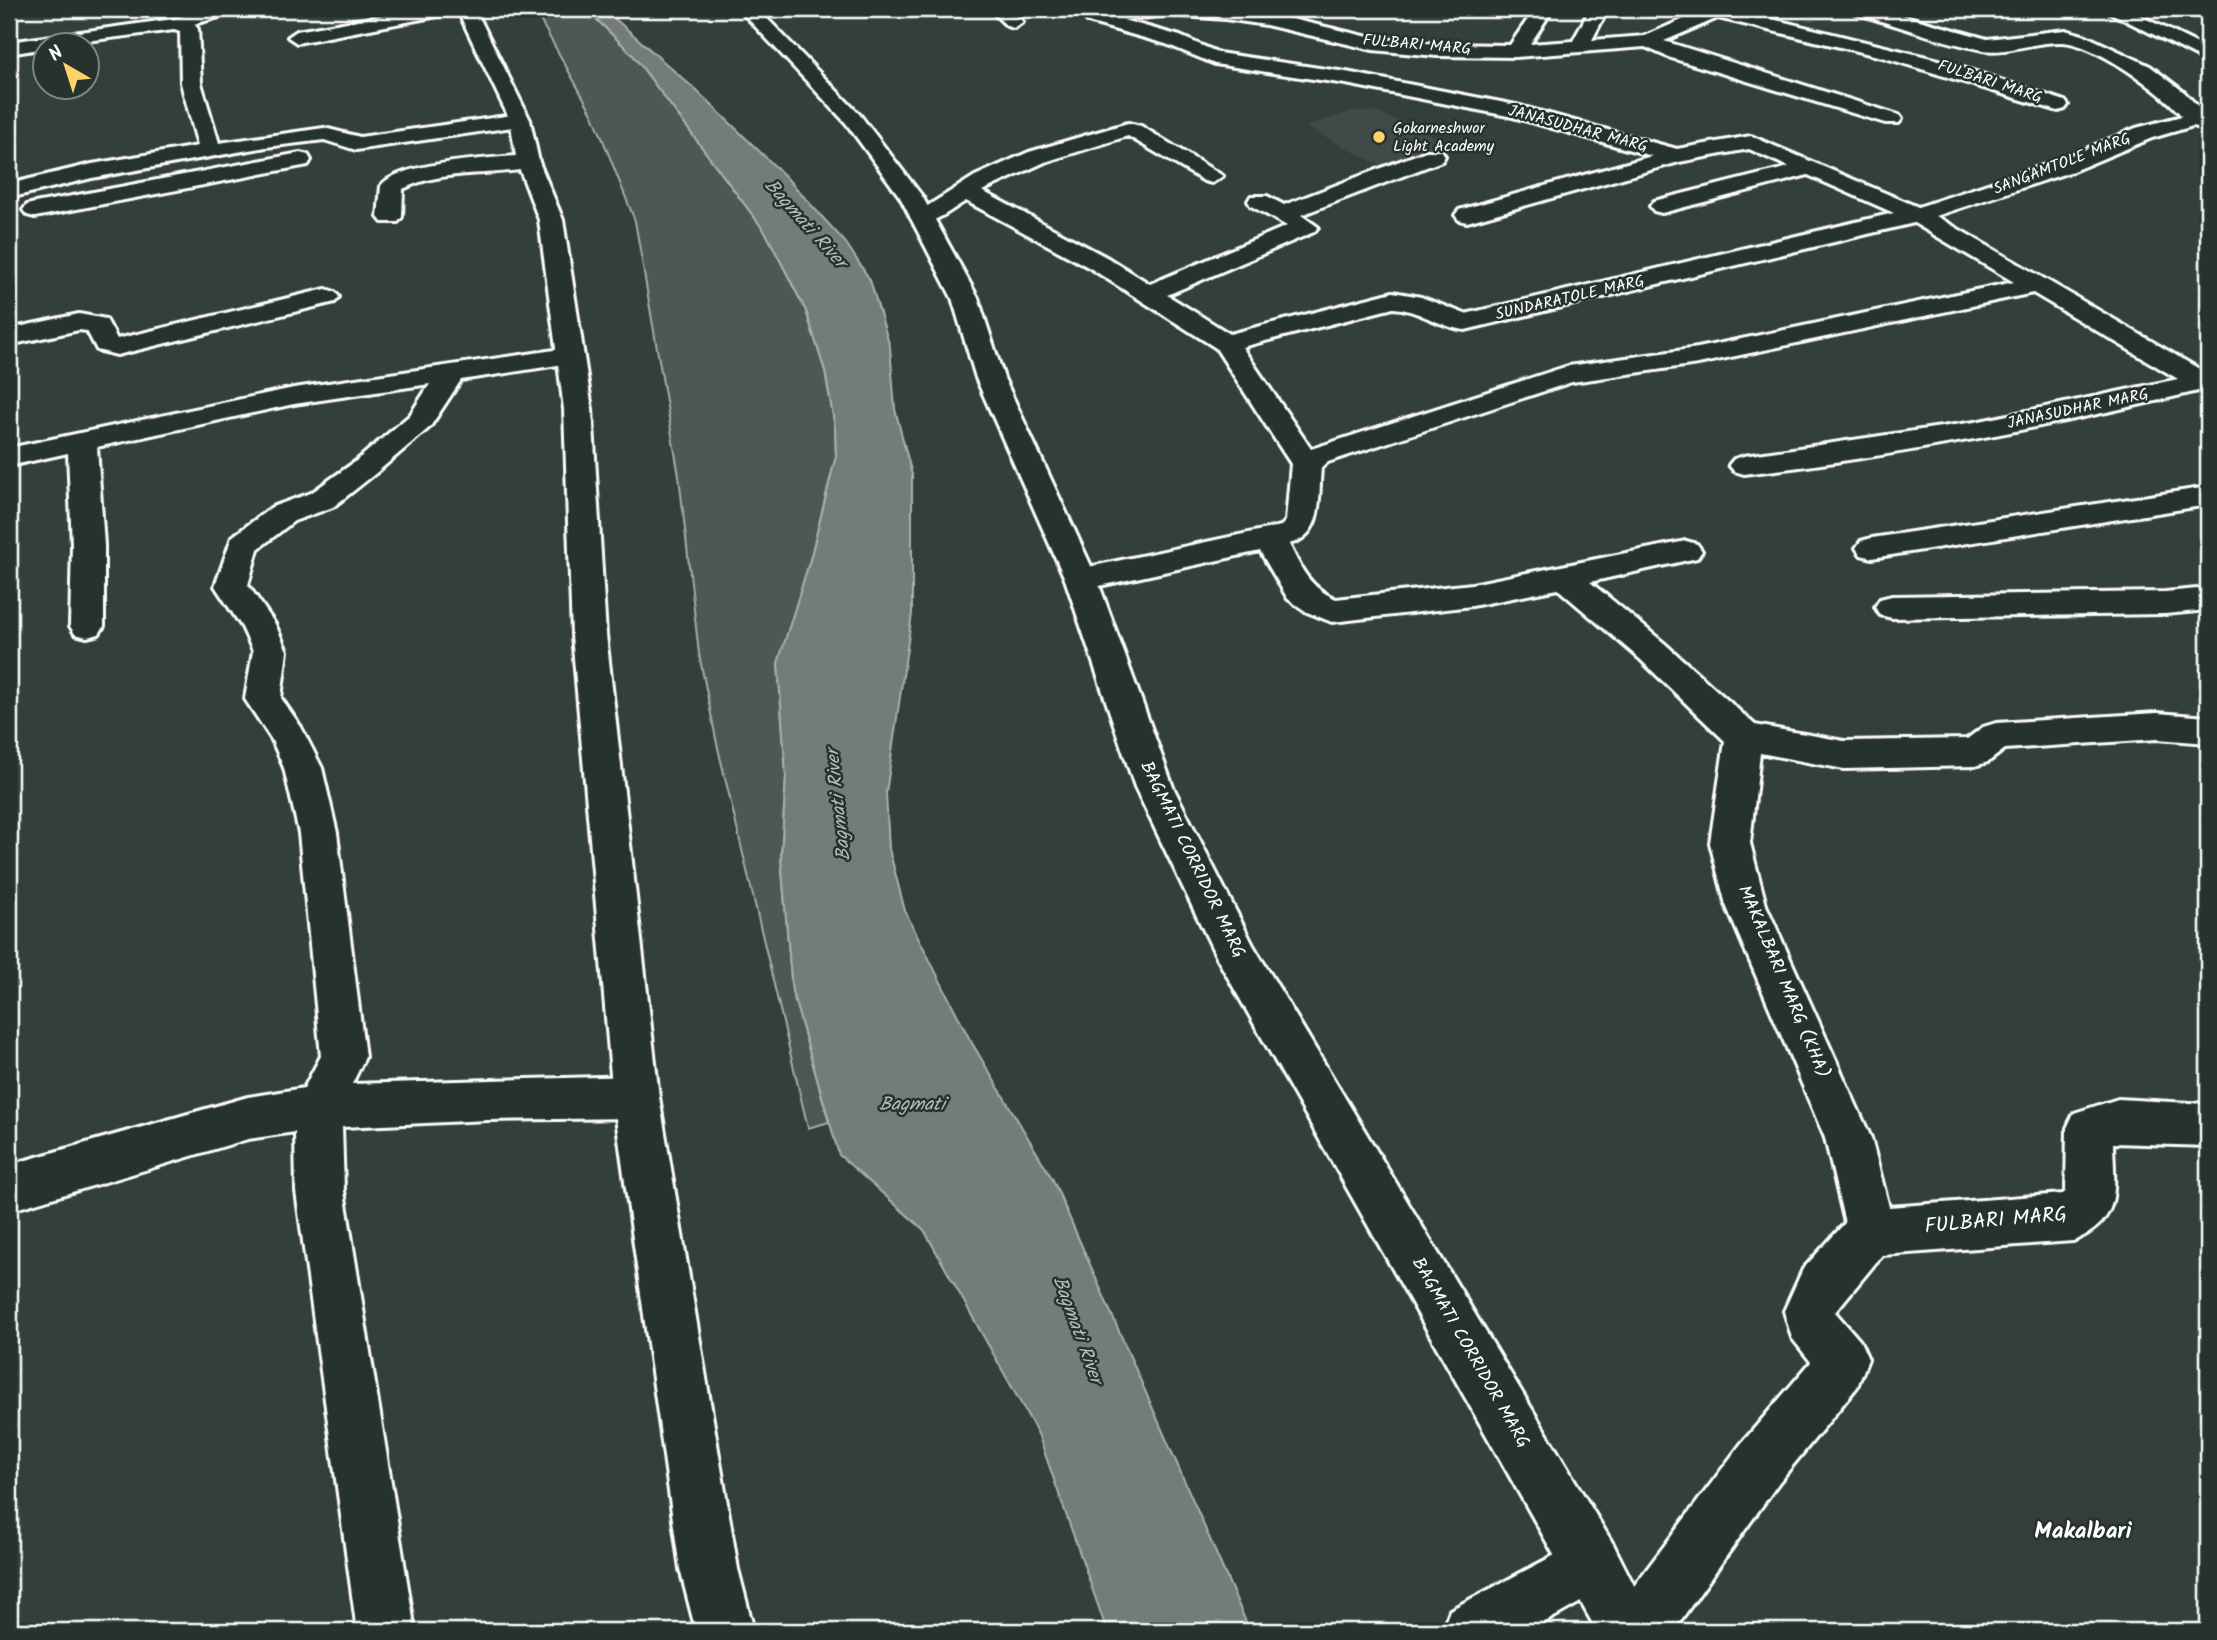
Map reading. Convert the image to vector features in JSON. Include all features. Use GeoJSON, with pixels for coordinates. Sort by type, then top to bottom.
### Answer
{"type":"FeatureCollection","features":[{"type":"Feature","properties":{"kind":"street"},"geometry":{"type":"LineString","coordinates":[[106,33],[109,9]]}},
{"type":"Feature","properties":{"kind":"street"},"geometry":{"type":"LineString","coordinates":[[9,48],[175,24],[227,9]]}},
{"type":"Feature","properties":{"kind":"street"},"geometry":{"type":"LineString","coordinates":[[297,37],[448,9]]}},
{"type":"Feature","properties":{"kind":"street"},"geometry":{"type":"LineString","coordinates":[[466,9],[520,120],[527,162],[551,220],[568,356],[578,409],[589,635],[636,1097],[709,1569],[725,1631]]}},
{"type":"Feature","properties":{"kind":"street","name":"BAGMATI CORRIDOR MARG"},"geometry":{"type":"LineString","coordinates":[[748,9],[853,119],[911,196],[965,298],[990,378],[1081,579],[1153,787],[1238,958],[1593,1564],[1629,1631]]}},
{"type":"Feature","properties":{"kind":"street"},"geometry":{"type":"LineString","coordinates":[[998,9],[1014,22]]}},
{"type":"Feature","properties":{"kind":"street","name":"FULBARI MARG"},"geometry":{"type":"LineString","coordinates":[[1087,15],[1170,9],[1266,19],[1373,44],[1437,50],[1516,51],[1648,41],[1719,10],[1909,57],[2003,84],[2058,105]]}},
{"type":"Feature","properties":{"kind":"street"},"geometry":{"type":"LineString","coordinates":[[1516,51],[1544,9]]}},
{"type":"Feature","properties":{"kind":"street"},"geometry":{"type":"LineString","coordinates":[[1580,45],[1599,9]]}},
{"type":"Feature","properties":{"kind":"street","name":"FULBARI MARG"},"geometry":{"type":"LineString","coordinates":[[1860,9],[1986,45],[2043,37],[2065,36],[2079,40],[2143,70],[2177,96],[2202,122]]}},
{"type":"Feature","properties":{"kind":"street"},"geometry":{"type":"LineString","coordinates":[[2112,9],[2208,56]]}},
{"type":"Feature","properties":{"kind":"street"},"geometry":{"type":"LineString","coordinates":[[2152,9],[2188,25]]}},
{"type":"Feature","properties":{"kind":"street","name":"JANASUDHAR MARG"},"geometry":{"type":"LineString","coordinates":[[1087,15],[1173,40],[1214,58],[1346,78],[1516,110],[1676,156],[1751,142],[1917,215],[2206,383]]}},
{"type":"Feature","properties":{"kind":"street"},"geometry":{"type":"LineString","coordinates":[[175,24],[189,29],[191,83],[210,149]]}},
{"type":"Feature","properties":{"kind":"street","name":"FULBARI MARG"},"geometry":{"type":"LineString","coordinates":[[1648,41],[1675,53],[1892,119]]}},
{"type":"Feature","properties":{"kind":"street"},"geometry":{"type":"LineString","coordinates":[[35,210],[286,164],[356,144],[520,120]]}},
{"type":"Feature","properties":{"kind":"street","name":"SANGAMTOLE MARG"},"geometry":{"type":"LineString","coordinates":[[1917,215],[2065,166],[2144,133],[2202,122]]}},
{"type":"Feature","properties":{"kind":"street"},"geometry":{"type":"LineString","coordinates":[[922,217],[983,181],[1037,157],[1128,130],[1134,130],[1212,176]]}},
{"type":"Feature","properties":{"kind":"street"},"geometry":{"type":"LineString","coordinates":[[9,191],[210,149],[324,134],[347,138],[356,144]]}},
{"type":"Feature","properties":{"kind":"street"},"geometry":{"type":"LineString","coordinates":[[1284,213],[1434,156]]}},
{"type":"Feature","properties":{"kind":"street"},"geometry":{"type":"LineString","coordinates":[[1467,215],[1676,156]]}},
{"type":"Feature","properties":{"kind":"street"},"geometry":{"type":"LineString","coordinates":[[390,218],[392,186],[399,181],[417,176],[527,162]]}},
{"type":"Feature","properties":{"kind":"street"},"geometry":{"type":"LineString","coordinates":[[1662,206],[1811,168]]}},
{"type":"Feature","properties":{"kind":"street"},"geometry":{"type":"LineString","coordinates":[[967,191],[1099,263],[1226,343],[1306,464],[1301,523],[1291,534],[1081,579]]}},
{"type":"Feature","properties":{"kind":"street"},"geometry":{"type":"LineString","coordinates":[[1148,294],[1306,227],[1259,201]]}},
{"type":"Feature","properties":{"kind":"street","name":"SUNDARATOLE MARG"},"geometry":{"type":"LineString","coordinates":[[1226,343],[1393,300],[1413,301],[1444,317],[1465,322],[1917,215]]}},
{"type":"Feature","properties":{"kind":"street"},"geometry":{"type":"LineString","coordinates":[[1306,464],[1318,456],[1568,374],[1698,356],[2037,285]]}},
{"type":"Feature","properties":{"kind":"street"},"geometry":{"type":"LineString","coordinates":[[9,337],[79,323],[97,325],[106,344],[117,347],[326,297]]}},
{"type":"Feature","properties":{"kind":"street"},"geometry":{"type":"LineString","coordinates":[[9,457],[294,396],[568,356]]}},
{"type":"Feature","properties":{"kind":"street"},"geometry":{"type":"LineString","coordinates":[[386,1631],[320,1191],[318,1107],[343,1057],[318,833],[303,768],[288,736],[263,699],[270,651],[258,624],[231,586],[243,544],[283,514],[322,500],[366,467],[420,421],[453,371]]}},
{"type":"Feature","properties":{"kind":"street","name":"JANASUDHAR MARG"},"geometry":{"type":"LineString","coordinates":[[1744,465],[1845,454],[1931,439],[2206,383]]}},
{"type":"Feature","properties":{"kind":"street"},"geometry":{"type":"LineString","coordinates":[[82,440],[88,545],[87,626]]}},
{"type":"Feature","properties":{"kind":"street"},"geometry":{"type":"LineString","coordinates":[[1872,548],[2208,496]]}},
{"type":"Feature","properties":{"kind":"street"},"geometry":{"type":"LineString","coordinates":[[1271,540],[1296,591],[1311,603],[1332,611],[1472,595],[1686,551]]}},
{"type":"Feature","properties":{"kind":"street"},"geometry":{"type":"LineString","coordinates":[[1564,577],[1652,651],[1744,737],[1844,755],[1975,752],[1996,736],[2157,726],[2208,730]]}},
{"type":"Feature","properties":{"kind":"street"},"geometry":{"type":"LineString","coordinates":[[1892,607],[2165,603],[2208,598]]}},
{"type":"Feature","properties":{"kind":"street","name":"MAKALBARI MARG (KHA)"},"geometry":{"type":"LineString","coordinates":[[1744,737],[1730,843],[1746,905],[1849,1138],[1871,1232]]}},
{"type":"Feature","properties":{"kind":"street"},"geometry":{"type":"LineString","coordinates":[[9,1188],[248,1118],[318,1107],[488,1098],[636,1097]]}},
{"type":"Feature","properties":{"kind":"street","name":"FULBARI MARG"},"geometry":{"type":"LineString","coordinates":[[1871,1232],[2073,1217],[2090,1202],[2090,1128],[2118,1120],[2208,1125]]}},
{"type":"Feature","properties":{"kind":"street"},"geometry":{"type":"LineString","coordinates":[[1637,1631],[1760,1464],[1839,1369],[1842,1359],[1810,1319],[1810,1306],[1847,1251],[1871,1232]]}},
{"type":"Feature","properties":{"kind":"street"},"geometry":{"type":"LineString","coordinates":[[1471,1631],[1593,1564]]}},
{"type":"Feature","properties":{"kind":"shaded area"},"geometry":{"type":"Polygon","coordinates":[[[534,9],[586,9],[632,54],[766,233],[806,311],[825,371],[835,427],[836,456],[810,560],[778,664],[786,776],[781,857],[792,990],[829,1122],[808,1128],[717,744],[699,654],[679,476],[635,221],[593,115],[534,9]]]}},
{"type":"Feature","properties":{"kind":"shaded area","name":"Gokarneshwor Light Academy"},"geometry":{"type":"Polygon","coordinates":[[[1351,111],[1376,112],[1450,143],[1383,167],[1306,127],[1351,111]]]}},
{"type":"Feature","properties":{"kind":"water","name":"Bagmati"},"geometry":{"type":"Polygon","coordinates":[[[586,9],[604,9],[698,92],[784,175],[846,243],[870,280],[890,347],[895,409],[912,475],[912,614],[886,793],[889,849],[905,911],[969,1038],[1053,1180],[1250,1631],[1107,1631],[1038,1434],[924,1230],[839,1155],[792,991],[781,857],[786,776],[778,663],[810,560],[836,456],[835,427],[825,371],[806,311],[766,233],[632,54],[586,9]]]}},
{"type":"Feature","properties":{"kind":"place","name":"Gokarneshwor Light Academy"},"geometry":{"type":"Point","coordinates":[1379,137]}},
{"type":"Feature","properties":{"kind":"district","name":"Makalbari"},"geometry":{"type":"Point","coordinates":[2083,1532]}},
{"type":"Feature","properties":{"kind":"water label","name":"Bagmati River"},"geometry":{"type":"Point","coordinates":[805,224]}},
{"type":"Feature","properties":{"kind":"water label","name":"Bagmati River"},"geometry":{"type":"Point","coordinates":[839,805]}},
{"type":"Feature","properties":{"kind":"water label","name":"Bagmati River"},"geometry":{"type":"Point","coordinates":[1077,1330]}}]}
